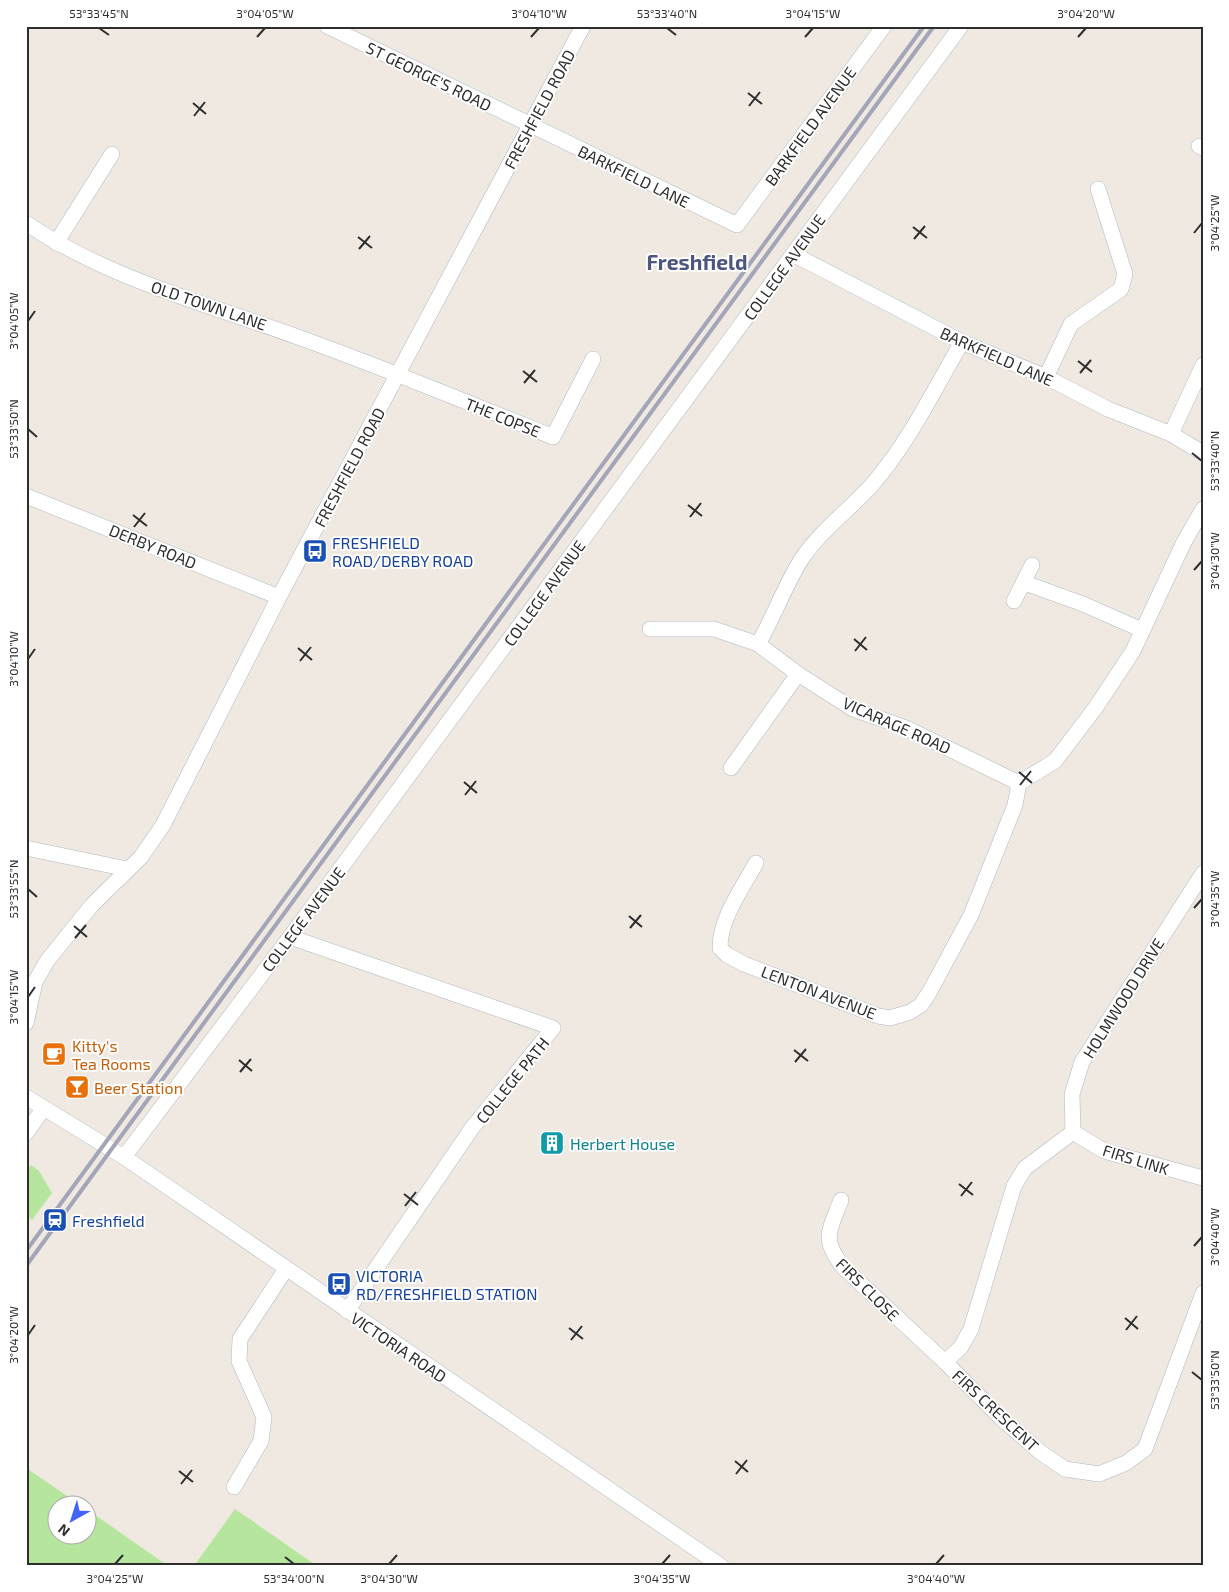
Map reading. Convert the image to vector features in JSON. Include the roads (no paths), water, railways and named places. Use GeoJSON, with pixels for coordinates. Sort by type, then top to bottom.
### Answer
{"type":"FeatureCollection","features":[{"type":"Feature","properties":{"kind":"street","name":"ST GEORGE'S ROAD"},"geometry":{"type":"LineString","coordinates":[[327,26],[530,126]]}},
{"type":"Feature","properties":{"kind":"street","name":"FRESHFIELD ROAD"},"geometry":{"type":"LineString","coordinates":[[26,1023],[35,982],[47,961],[92,905],[141,857],[163,825],[279,597],[583,26]]}},
{"type":"Feature","properties":{"kind":"street","name":"BARKFIELD AVENUE"},"geometry":{"type":"LineString","coordinates":[[737,226],[884,26]]}},
{"type":"Feature","properties":{"kind":"street","name":"COLLEGE AVENUE"},"geometry":{"type":"LineString","coordinates":[[124,1157],[290,938],[961,26]]}},
{"type":"Feature","properties":{"kind":"street","name":"BARKFIELD LANE"},"geometry":{"type":"LineString","coordinates":[[530,126],[737,226]]}},
{"type":"Feature","properties":{"kind":"street"},"geometry":{"type":"LineString","coordinates":[[56,243],[112,154]]}},
{"type":"Feature","properties":{"kind":"street"},"geometry":{"type":"LineString","coordinates":[[1046,377],[1071,324],[1121,289],[1125,274],[1098,189]]}},
{"type":"Feature","properties":{"kind":"street","name":"OLD TOWN LANE"},"geometry":{"type":"LineString","coordinates":[[26,224],[56,243],[127,276],[399,374]]}},
{"type":"Feature","properties":{"kind":"street","name":"BARKFIELD LANE"},"geometry":{"type":"LineString","coordinates":[[793,254],[962,342],[1046,377],[1108,409],[1171,434],[1203,453]]}},
{"type":"Feature","properties":{"kind":"street"},"geometry":{"type":"LineString","coordinates":[[758,644],[774,617],[789,580],[801,560],[817,537],[871,486],[900,447],[962,342]]}},
{"type":"Feature","properties":{"kind":"street","name":"THE COPSE"},"geometry":{"type":"LineString","coordinates":[[399,374],[552,437],[593,358]]}},
{"type":"Feature","properties":{"kind":"street"},"geometry":{"type":"LineString","coordinates":[[1171,434],[1203,365]]}},
{"type":"Feature","properties":{"kind":"street","name":"DERBY ROAD"},"geometry":{"type":"LineString","coordinates":[[26,496],[279,597]]}},
{"type":"Feature","properties":{"kind":"street"},"geometry":{"type":"LineString","coordinates":[[1019,783],[1055,761],[1096,707],[1133,651],[1203,510]]}},
{"type":"Feature","properties":{"kind":"street"},"geometry":{"type":"LineString","coordinates":[[1014,601],[1025,583],[1032,565]]}},
{"type":"Feature","properties":{"kind":"street"},"geometry":{"type":"LineString","coordinates":[[1025,583],[1083,604],[1142,630]]}},
{"type":"Feature","properties":{"kind":"street","name":"VICARAGE ROAD"},"geometry":{"type":"LineString","coordinates":[[650,629],[714,629],[758,644],[798,674],[853,709],[906,728],[1019,783]]}},
{"type":"Feature","properties":{"kind":"street"},"geometry":{"type":"LineString","coordinates":[[731,768],[798,674]]}},
{"type":"Feature","properties":{"kind":"street","name":"LENTON AVENUE"},"geometry":{"type":"LineString","coordinates":[[756,863],[725,920],[720,934],[720,948],[727,955],[744,964],[851,1007],[878,1016],[900,1016],[921,1005],[964,930],[1006,826],[1019,783]]}},
{"type":"Feature","properties":{"kind":"street"},"geometry":{"type":"LineString","coordinates":[[26,848],[127,869]]}},
{"type":"Feature","properties":{"kind":"street","name":"HOLMWOOD DRIVE"},"geometry":{"type":"LineString","coordinates":[[1073,1132],[1072,1094],[1082,1062],[1203,872]]}},
{"type":"Feature","properties":{"kind":"street","name":"COLLEGE PATH"},"geometry":{"type":"LineString","coordinates":[[290,938],[553,1028],[472,1128],[347,1312]]}},
{"type":"Feature","properties":{"kind":"street","name":"VICTORIA ROAD"},"geometry":{"type":"LineString","coordinates":[[26,1097],[124,1157],[347,1312],[722,1566]]}},
{"type":"Feature","properties":{"kind":"street"},"geometry":{"type":"LineString","coordinates":[[26,1133],[44,1108]]}},
{"type":"Feature","properties":{"kind":"street","name":"FIRS LINK"},"geometry":{"type":"LineString","coordinates":[[1073,1132],[1104,1151],[1203,1178]]}},
{"type":"Feature","properties":{"kind":"street","name":"FIRS CRESCENT"},"geometry":{"type":"LineString","coordinates":[[1073,1132],[1025,1168],[1014,1186],[971,1328],[961,1347],[944,1362],[1000,1417],[1040,1452],[1065,1469],[1099,1474],[1126,1463],[1145,1449],[1203,1293]]}},
{"type":"Feature","properties":{"kind":"street","name":"FIRS CLOSE"},"geometry":{"type":"LineString","coordinates":[[841,1200],[829,1233],[831,1251],[843,1267],[944,1362]]}},
{"type":"Feature","properties":{"kind":"street"},"geometry":{"type":"LineString","coordinates":[[234,1487],[261,1440],[264,1416],[238,1362],[240,1339],[286,1269]]}},
{"type":"Feature","properties":{"kind":"railway"},"geometry":{"type":"LineString","coordinates":[[26,1251],[924,26]]}},
{"type":"Feature","properties":{"kind":"railway"},"geometry":{"type":"LineString","coordinates":[[26,1266],[934,26]]}},
{"type":"Feature","properties":{"kind":"place","name":"FRESHFIELD ROAD/DERBY ROAD"},"geometry":{"type":"Point","coordinates":[315,551]}},
{"type":"Feature","properties":{"kind":"place","name":"Kitty's Tea Rooms"},"geometry":{"type":"Point","coordinates":[54,1054]}},
{"type":"Feature","properties":{"kind":"place","name":"Beer Station"},"geometry":{"type":"Point","coordinates":[77,1087]}},
{"type":"Feature","properties":{"kind":"place","name":"Herbert House"},"geometry":{"type":"Point","coordinates":[552,1143]}},
{"type":"Feature","properties":{"kind":"place","name":"Freshfield"},"geometry":{"type":"Point","coordinates":[55,1220]}},
{"type":"Feature","properties":{"kind":"place","name":"VICTORIA RD/FRESHFIELD STATION"},"geometry":{"type":"Point","coordinates":[339,1284]}},
{"type":"Feature","properties":{"kind":"district","name":"Freshfield"},"geometry":{"type":"Point","coordinates":[697,261]}}]}
